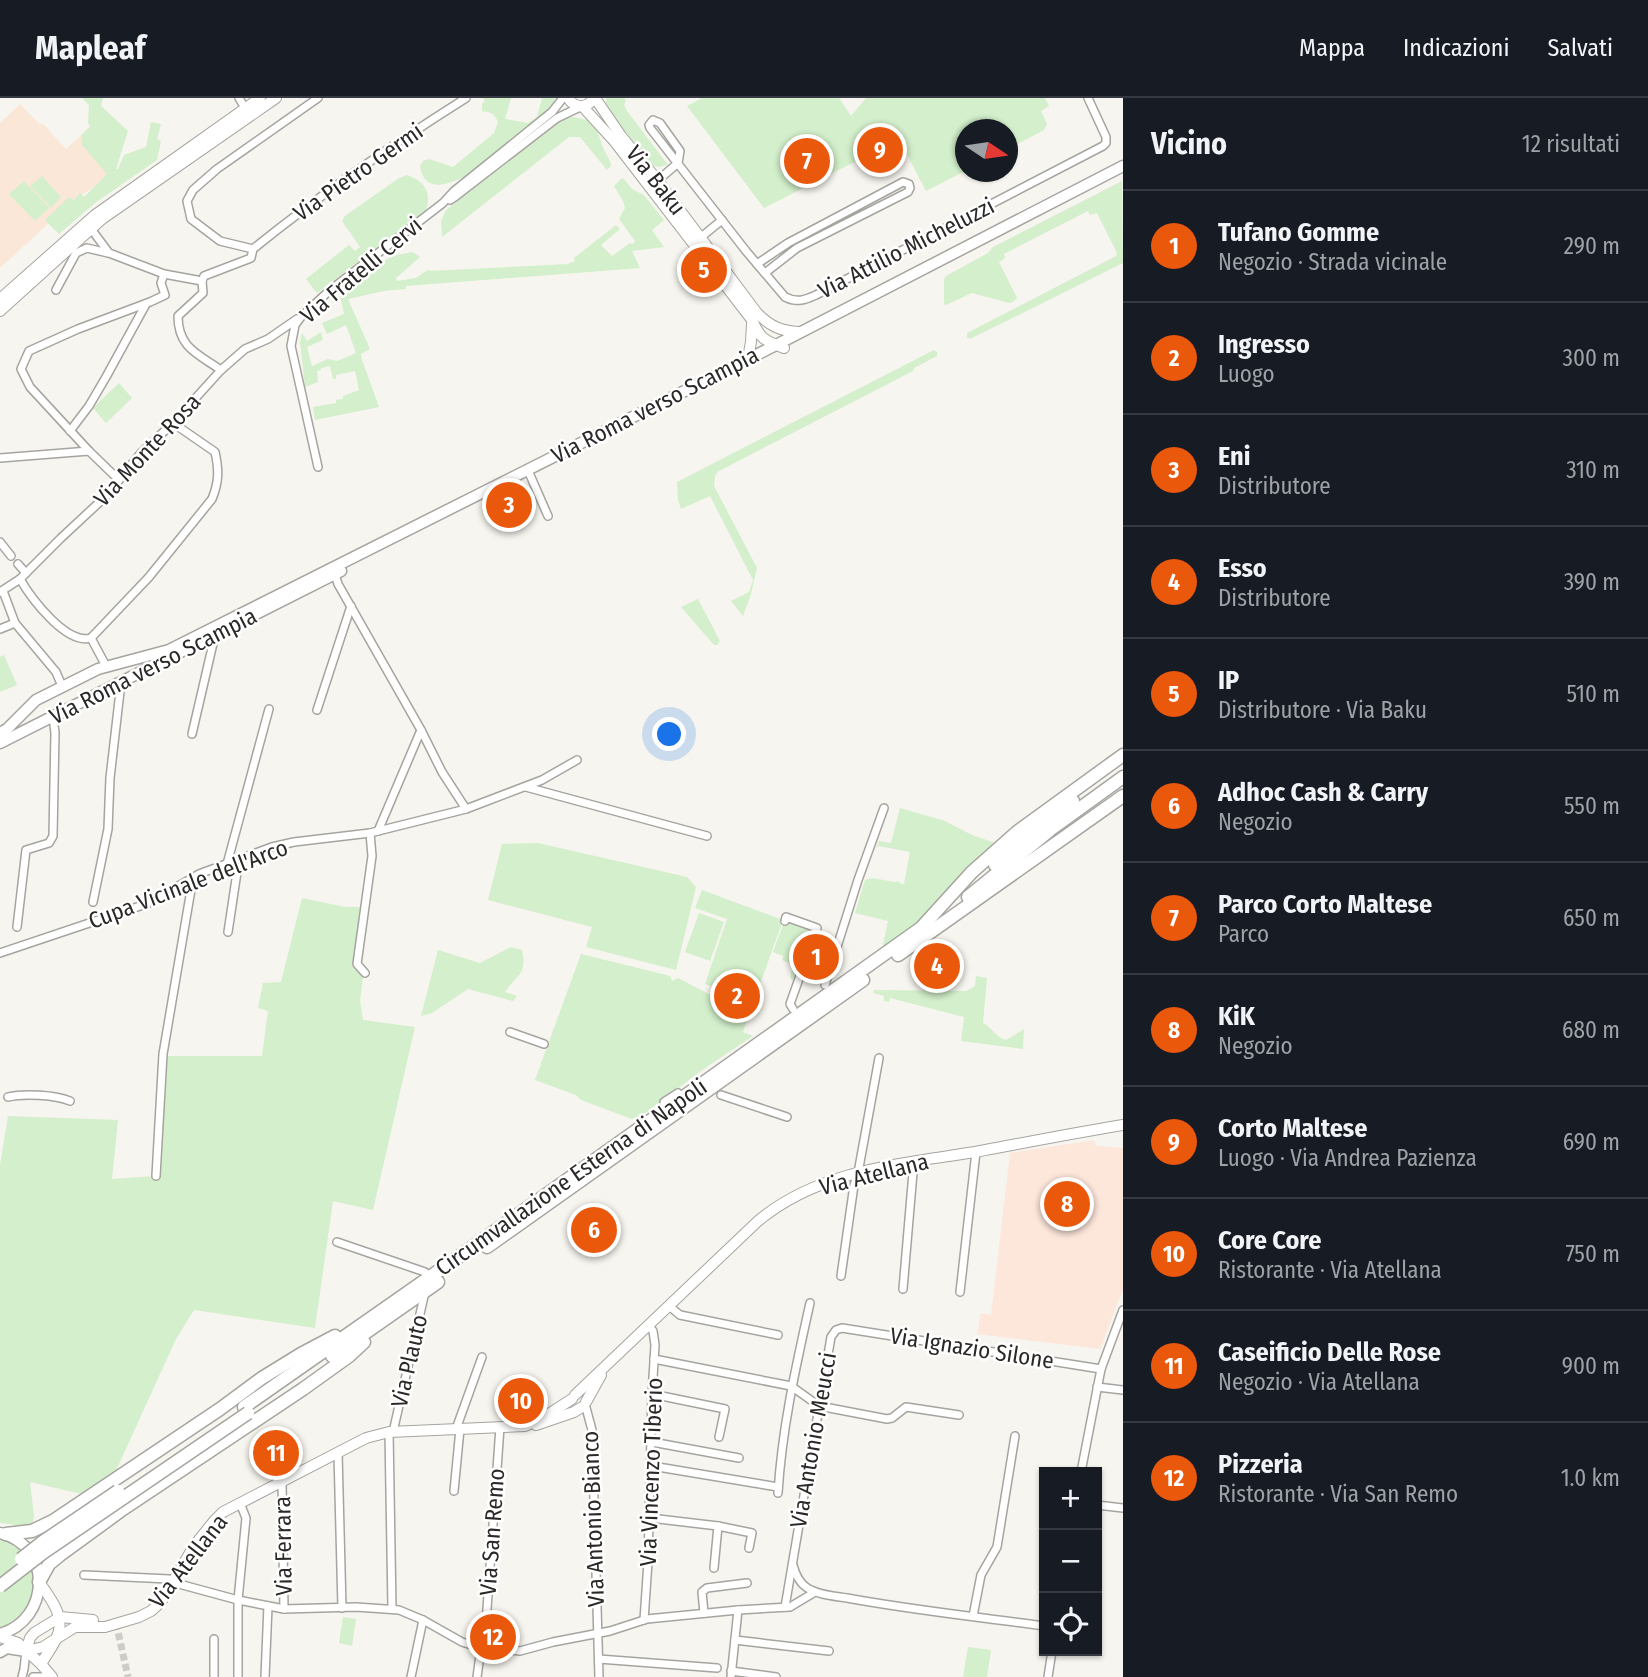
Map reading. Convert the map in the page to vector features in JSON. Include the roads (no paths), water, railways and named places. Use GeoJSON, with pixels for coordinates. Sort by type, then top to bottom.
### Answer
{"type":"FeatureCollection","features":[{"type":"Feature","properties":{"kind":"highway","name":"Circumvallazione Esterna di Napoli"},"geometry":{"type":"LineString","coordinates":[[0,1586],[921,928],[972,872],[1017,832],[1123,755]]}},
{"type":"Feature","properties":{"kind":"highway"},"geometry":{"type":"LineString","coordinates":[[921,928],[1035,830],[1123,762]]}},
{"type":"Feature","properties":{"kind":"highway"},"geometry":{"type":"LineString","coordinates":[[904,951],[1050,830],[1123,777]]}},
{"type":"Feature","properties":{"kind":"highway","name":"Circumvallazione Esterna di Napoli"},"geometry":{"type":"LineString","coordinates":[[0,1575],[44,1541],[395,1312],[1123,796]]}},
{"type":"Feature","properties":{"kind":"highway"},"geometry":{"type":"LineString","coordinates":[[39,1582],[49,1564],[60,1555],[123,1509],[349,1356],[395,1312]]}},
{"type":"Feature","properties":{"kind":"highway"},"geometry":{"type":"LineString","coordinates":[[3,1534],[32,1531],[53,1521],[282,1366],[335,1335],[373,1317]]}},
{"type":"Feature","properties":{"kind":"main road"},"geometry":{"type":"LineString","coordinates":[[0,299],[159,169],[260,98]]}},
{"type":"Feature","properties":{"kind":"main road"},"geometry":{"type":"LineString","coordinates":[[0,311],[89,226],[276,98]]}},
{"type":"Feature","properties":{"kind":"main road","name":"Via Baku"},"geometry":{"type":"LineString","coordinates":[[566,98],[572,104],[582,107],[654,184],[700,237],[757,313],[772,326]]}},
{"type":"Feature","properties":{"kind":"main road"},"geometry":{"type":"LineString","coordinates":[[582,107],[589,105],[595,98]]}},
{"type":"Feature","properties":{"kind":"main road","name":"Via Baku"},"geometry":{"type":"LineString","coordinates":[[595,98],[752,320],[757,332],[777,349]]}},
{"type":"Feature","properties":{"kind":"main road","name":"Via Roma verso Scampia"},"geometry":{"type":"LineString","coordinates":[[0,743],[335,574],[748,358],[777,349],[799,332],[1123,166]]}},
{"type":"Feature","properties":{"kind":"main road","name":"Via Roma verso Scampia"},"geometry":{"type":"LineString","coordinates":[[0,733],[36,700],[62,686],[97,669],[169,650],[777,349],[1123,173]]}},
{"type":"Feature","properties":{"kind":"main road"},"geometry":{"type":"LineString","coordinates":[[748,358],[752,320]]}},
{"type":"Feature","properties":{"kind":"main road"},"geometry":{"type":"LineString","coordinates":[[772,326],[784,331],[799,332]]}},
{"type":"Feature","properties":{"kind":"main road"},"geometry":{"type":"LineString","coordinates":[[772,326],[777,349]]}},
{"type":"Feature","properties":{"kind":"main road"},"geometry":{"type":"LineString","coordinates":[[121,683],[128,674],[124,661]]}},
{"type":"Feature","properties":{"kind":"main road"},"geometry":{"type":"LineString","coordinates":[[26,709],[28,719],[40,723]]}},
{"type":"Feature","properties":{"kind":"main road","name":"Via Atellana"},"geometry":{"type":"LineString","coordinates":[[26,1651],[43,1647],[75,1627],[106,1627],[151,1611],[161,1602],[194,1546],[223,1512],[366,1438],[391,1432],[525,1426],[541,1419],[573,1397],[773,1209],[826,1182],[914,1161],[1123,1125]]}},
{"type":"Feature","properties":{"kind":"main road"},"geometry":{"type":"LineString","coordinates":[[525,1426],[547,1423],[574,1412],[584,1404],[608,1363]]}},
{"type":"Feature","properties":{"kind":"main road"},"geometry":{"type":"LineString","coordinates":[[573,1397],[572,1403],[575,1407],[584,1404]]}},
{"type":"Feature","properties":{"kind":"main road"},"geometry":{"type":"LineString","coordinates":[[1,1637],[29,1615],[35,1605],[39,1582],[38,1570],[26,1548],[17,1540],[3,1534]]}},
{"type":"Feature","properties":{"kind":"main road"},"geometry":{"type":"LineString","coordinates":[[39,1582],[60,1617],[56,1639],[41,1664]]}},
{"type":"Feature","properties":{"kind":"main road"},"geometry":{"type":"LineString","coordinates":[[26,1651],[34,1633],[60,1617]]}},
{"type":"Feature","properties":{"kind":"main road","name":"Via Atellana"},"geometry":{"type":"LineString","coordinates":[[60,1617],[116,1623]]}},
{"type":"Feature","properties":{"kind":"main road"},"geometry":{"type":"LineString","coordinates":[[1,1637],[18,1643],[52,1677]]}},
{"type":"Feature","properties":{"kind":"main road"},"geometry":{"type":"LineString","coordinates":[[0,1652],[7,1648],[26,1651]]}},
{"type":"Feature","properties":{"kind":"street"},"geometry":{"type":"LineString","coordinates":[[239,98],[245,108]]}},
{"type":"Feature","properties":{"kind":"street"},"geometry":{"type":"LineString","coordinates":[[253,249],[220,241],[191,219],[187,201],[193,190],[217,169],[317,98]]}},
{"type":"Feature","properties":{"kind":"street","name":"Via Pietro Germi"},"geometry":{"type":"LineString","coordinates":[[202,281],[205,276],[251,258],[253,249],[275,231],[466,98]]}},
{"type":"Feature","properties":{"kind":"street","name":"Via Fratelli Cervi"},"geometry":{"type":"LineString","coordinates":[[443,203],[566,98]]}},
{"type":"Feature","properties":{"kind":"street","name":"Via Attilio Micheluzzi"},"geometry":{"type":"LineString","coordinates":[[678,163],[679,148],[660,123],[653,120],[649,128],[785,297],[794,301],[808,299],[1103,146],[1107,137],[1088,98]]}},
{"type":"Feature","properties":{"kind":"street","name":"Via Fratelli Cervi"},"geometry":{"type":"LineString","coordinates":[[318,467],[291,346],[295,325],[328,291],[443,203],[456,196],[557,118],[582,107]]}},
{"type":"Feature","properties":{"kind":"street"},"geometry":{"type":"LineString","coordinates":[[654,184],[678,163]]}},
{"type":"Feature","properties":{"kind":"street"},"geometry":{"type":"LineString","coordinates":[[757,264],[788,243],[903,182],[909,184],[911,188],[908,192],[797,248],[765,273]]}},
{"type":"Feature","properties":{"kind":"street"},"geometry":{"type":"LineString","coordinates":[[700,237],[722,220]]}},
{"type":"Feature","properties":{"kind":"street"},"geometry":{"type":"LineString","coordinates":[[89,226],[109,253]]}},
{"type":"Feature","properties":{"kind":"street"},"geometry":{"type":"LineString","coordinates":[[56,290],[76,253],[87,248],[109,253],[163,274],[202,281],[203,293],[178,316],[178,326],[186,345],[221,370]]}},
{"type":"Feature","properties":{"kind":"street"},"geometry":{"type":"LineString","coordinates":[[119,480],[30,387],[20,369],[29,351],[164,295],[161,284],[163,274]]}},
{"type":"Feature","properties":{"kind":"street"},"geometry":{"type":"LineString","coordinates":[[71,431],[89,406],[146,304]]}},
{"type":"Feature","properties":{"kind":"street","name":"Via Monte Rosa"},"geometry":{"type":"LineString","coordinates":[[2,592],[23,576],[105,497],[141,453],[173,423],[221,370],[245,349],[268,339],[301,317]]}},
{"type":"Feature","properties":{"kind":"street"},"geometry":{"type":"LineString","coordinates":[[18,564],[27,592],[60,628],[85,640],[91,638],[149,577],[212,499],[217,488],[219,477],[215,452],[173,423]]}},
{"type":"Feature","properties":{"kind":"street"},"geometry":{"type":"LineString","coordinates":[[0,458],[89,451]]}},
{"type":"Feature","properties":{"kind":"street","name":"Via Roma verso Scampia"},"geometry":{"type":"LineString","coordinates":[[528,472],[548,516]]}},
{"type":"Feature","properties":{"kind":"street"},"geometry":{"type":"LineString","coordinates":[[0,542],[11,555]]}},
{"type":"Feature","properties":{"kind":"street"},"geometry":{"type":"LineString","coordinates":[[335,574],[338,584],[442,772],[466,809]]}},
{"type":"Feature","properties":{"kind":"street"},"geometry":{"type":"LineString","coordinates":[[2,592],[15,623],[56,671],[62,686]]}},
{"type":"Feature","properties":{"kind":"street"},"geometry":{"type":"LineString","coordinates":[[317,710],[351,606]]}},
{"type":"Feature","properties":{"kind":"street"},"geometry":{"type":"LineString","coordinates":[[0,629],[15,623]]}},
{"type":"Feature","properties":{"kind":"street"},"geometry":{"type":"LineString","coordinates":[[192,734],[215,635]]}},
{"type":"Feature","properties":{"kind":"street"},"geometry":{"type":"LineString","coordinates":[[91,638],[106,666]]}},
{"type":"Feature","properties":{"kind":"street"},"geometry":{"type":"LineString","coordinates":[[93,902],[108,829],[110,778],[121,683]]}},
{"type":"Feature","properties":{"kind":"street"},"geometry":{"type":"LineString","coordinates":[[227,864],[269,709]]}},
{"type":"Feature","properties":{"kind":"street"},"geometry":{"type":"LineString","coordinates":[[17,928],[26,850],[49,843],[53,836],[55,733],[52,717]]}},
{"type":"Feature","properties":{"kind":"street"},"geometry":{"type":"LineString","coordinates":[[365,973],[357,964],[374,832],[421,730]]}},
{"type":"Feature","properties":{"kind":"street","name":"Cupa Vicinale dell'Arco"},"geometry":{"type":"LineString","coordinates":[[0,953],[149,903],[193,878],[272,847],[374,832],[466,809],[542,780],[576,760]]}},
{"type":"Feature","properties":{"kind":"street"},"geometry":{"type":"LineString","coordinates":[[526,787],[707,836]]}},
{"type":"Feature","properties":{"kind":"street"},"geometry":{"type":"LineString","coordinates":[[825,985],[884,808]]}},
{"type":"Feature","properties":{"kind":"street"},"geometry":{"type":"LineString","coordinates":[[228,932],[239,859]]}},
{"type":"Feature","properties":{"kind":"street"},"geometry":{"type":"LineString","coordinates":[[156,1176],[163,1054],[193,878]]}},
{"type":"Feature","properties":{"kind":"street"},"geometry":{"type":"LineString","coordinates":[[785,921],[786,917],[817,928],[790,1004],[793,1009]]}},
{"type":"Feature","properties":{"kind":"street"},"geometry":{"type":"LineString","coordinates":[[510,1032],[544,1044]]}},
{"type":"Feature","properties":{"kind":"street"},"geometry":{"type":"LineString","coordinates":[[841,1276],[853,1185],[858,1173],[879,1058]]}},
{"type":"Feature","properties":{"kind":"street"},"geometry":{"type":"LineString","coordinates":[[666,1109],[664,1102],[678,1093]]}},
{"type":"Feature","properties":{"kind":"street"},"geometry":{"type":"LineString","coordinates":[[8,1097],[22,1095],[71,1101]]}},
{"type":"Feature","properties":{"kind":"street"},"geometry":{"type":"LineString","coordinates":[[721,1095],[787,1116]]}},
{"type":"Feature","properties":{"kind":"street"},"geometry":{"type":"LineString","coordinates":[[960,1292],[976,1152]]}},
{"type":"Feature","properties":{"kind":"street"},"geometry":{"type":"LineString","coordinates":[[902,1289],[914,1161]]}},
{"type":"Feature","properties":{"kind":"street"},"geometry":{"type":"LineString","coordinates":[[337,1242],[425,1272]]}},
{"type":"Feature","properties":{"kind":"street","name":"Via Plauto"},"geometry":{"type":"LineString","coordinates":[[392,1609],[391,1432],[425,1291]]}},
{"type":"Feature","properties":{"kind":"street"},"geometry":{"type":"LineString","coordinates":[[652,1466],[778,1490],[791,1386],[810,1303]]}},
{"type":"Feature","properties":{"kind":"street"},"geometry":{"type":"LineString","coordinates":[[669,1306],[680,1315],[778,1335]]}},
{"type":"Feature","properties":{"kind":"street"},"geometry":{"type":"LineString","coordinates":[[1082,1467],[1101,1369],[1123,1310]]}},
{"type":"Feature","properties":{"kind":"street","name":"Via Vincenzo Tiberio"},"geometry":{"type":"LineString","coordinates":[[644,1620],[655,1339],[649,1326]]}},
{"type":"Feature","properties":{"kind":"street","name":"Via Ignazio Silone"},"geometry":{"type":"LineString","coordinates":[[842,1328],[1101,1369]]}},
{"type":"Feature","properties":{"kind":"street","name":"Via Antonio Meucci"},"geometry":{"type":"LineString","coordinates":[[787,1607],[792,1558],[831,1337],[836,1330],[842,1328]]}},
{"type":"Feature","properties":{"kind":"street"},"geometry":{"type":"LineString","coordinates":[[454,1491],[458,1429],[482,1357]]}},
{"type":"Feature","properties":{"kind":"street"},"geometry":{"type":"LineString","coordinates":[[654,1359],[791,1386],[819,1406],[887,1419],[906,1407],[959,1415]]}},
{"type":"Feature","properties":{"kind":"street"},"geometry":{"type":"LineString","coordinates":[[1097,1387],[1123,1390]]}},
{"type":"Feature","properties":{"kind":"street"},"geometry":{"type":"LineString","coordinates":[[652,1394],[725,1409],[719,1437]]}},
{"type":"Feature","properties":{"kind":"street","name":"Via Antonio Bianco"},"geometry":{"type":"LineString","coordinates":[[584,1404],[592,1430],[599,1677]]}},
{"type":"Feature","properties":{"kind":"street","name":"Via San Remo"},"geometry":{"type":"LineString","coordinates":[[477,1677],[485,1637],[500,1427]]}},
{"type":"Feature","properties":{"kind":"street"},"geometry":{"type":"LineString","coordinates":[[973,1616],[981,1575],[997,1547],[1015,1436]]}},
{"type":"Feature","properties":{"kind":"street"},"geometry":{"type":"LineString","coordinates":[[652,1442],[739,1458]]}},
{"type":"Feature","properties":{"kind":"street"},"geometry":{"type":"LineString","coordinates":[[338,1453],[342,1608]]}},
{"type":"Feature","properties":{"kind":"street","name":"Via Ferrara"},"geometry":{"type":"LineString","coordinates":[[282,1482],[284,1609]]}},
{"type":"Feature","properties":{"kind":"street"},"geometry":{"type":"LineString","coordinates":[[238,1677],[238,1600],[246,1518],[240,1503]]}},
{"type":"Feature","properties":{"kind":"street"},"geometry":{"type":"LineString","coordinates":[[1102,1506],[1123,1508]]}},
{"type":"Feature","properties":{"kind":"street"},"geometry":{"type":"LineString","coordinates":[[650,1518],[752,1533],[749,1548]]}},
{"type":"Feature","properties":{"kind":"street"},"geometry":{"type":"LineString","coordinates":[[714,1568],[718,1526]]}},
{"type":"Feature","properties":{"kind":"street"},"geometry":{"type":"LineString","coordinates":[[792,1558],[797,1576],[806,1587],[815,1592],[874,1603],[1039,1625]]}},
{"type":"Feature","properties":{"kind":"street","name":"Via Ferrara"},"geometry":{"type":"LineString","coordinates":[[84,1575],[169,1579],[238,1600],[284,1609],[392,1609],[423,1620],[462,1642],[520,1651],[610,1631],[644,1620],[738,1609],[787,1607]]}},
{"type":"Feature","properties":{"kind":"street"},"geometry":{"type":"LineString","coordinates":[[704,1613],[704,1590],[747,1583]]}},
{"type":"Feature","properties":{"kind":"street"},"geometry":{"type":"LineString","coordinates":[[787,1607],[815,1592]]}},
{"type":"Feature","properties":{"kind":"street"},"geometry":{"type":"LineString","coordinates":[[265,1677],[268,1606]]}},
{"type":"Feature","properties":{"kind":"street"},"geometry":{"type":"LineString","coordinates":[[738,1609],[731,1674],[776,1677]]}},
{"type":"Feature","properties":{"kind":"street"},"geometry":{"type":"LineString","coordinates":[[411,1677],[423,1620]]}},
{"type":"Feature","properties":{"kind":"street"},"geometry":{"type":"LineString","coordinates":[[214,1639],[214,1677]]}},
{"type":"Feature","properties":{"kind":"street"},"geometry":{"type":"LineString","coordinates":[[735,1640],[829,1651]]}},
{"type":"Feature","properties":{"kind":"street"},"geometry":{"type":"LineString","coordinates":[[22,1677],[26,1651]]}},
{"type":"Feature","properties":{"kind":"street"},"geometry":{"type":"LineString","coordinates":[[1048,1677],[1051,1656]]}},
{"type":"Feature","properties":{"kind":"street"},"geometry":{"type":"LineString","coordinates":[[599,1659],[717,1668]]}},
{"type":"Feature","properties":{"kind":"street"},"geometry":{"type":"LineString","coordinates":[[30,1677],[41,1664]]}},
{"type":"Feature","properties":{"kind":"street"},"geometry":{"type":"LineString","coordinates":[[30,1677],[52,1677]]}},
{"type":"Feature","properties":{"kind":"tunnel"},"geometry":{"type":"LineString","coordinates":[[116,1623],[128,1677]]}},
{"type":"Feature","properties":{"kind":"place","name":"Corto Maltese"},"geometry":{"type":"Point","coordinates":[880,150]}},
{"type":"Feature","properties":{"kind":"place","name":"Parco Corto Maltese"},"geometry":{"type":"Point","coordinates":[807,161]}},
{"type":"Feature","properties":{"kind":"place","name":"IP"},"geometry":{"type":"Point","coordinates":[704,270]}},
{"type":"Feature","properties":{"kind":"place","name":"Eni"},"geometry":{"type":"Point","coordinates":[509,505]}},
{"type":"Feature","properties":{"kind":"place","name":"Tufano Gomme"},"geometry":{"type":"Point","coordinates":[816,957]}},
{"type":"Feature","properties":{"kind":"place","name":"Esso"},"geometry":{"type":"Point","coordinates":[937,966]}},
{"type":"Feature","properties":{"kind":"place","name":"Ingresso"},"geometry":{"type":"Point","coordinates":[737,996]}},
{"type":"Feature","properties":{"kind":"place","name":"KiK"},"geometry":{"type":"Point","coordinates":[1067,1204]}},
{"type":"Feature","properties":{"kind":"place","name":"Adhoc Cash & Carry"},"geometry":{"type":"Point","coordinates":[594,1230]}},
{"type":"Feature","properties":{"kind":"place","name":"Core Core"},"geometry":{"type":"Point","coordinates":[521,1401]}},
{"type":"Feature","properties":{"kind":"place","name":"Caseificio Delle Rose"},"geometry":{"type":"Point","coordinates":[276,1453]}},
{"type":"Feature","properties":{"kind":"place","name":"Pizzeria"},"geometry":{"type":"Point","coordinates":[493,1637]}}]}
